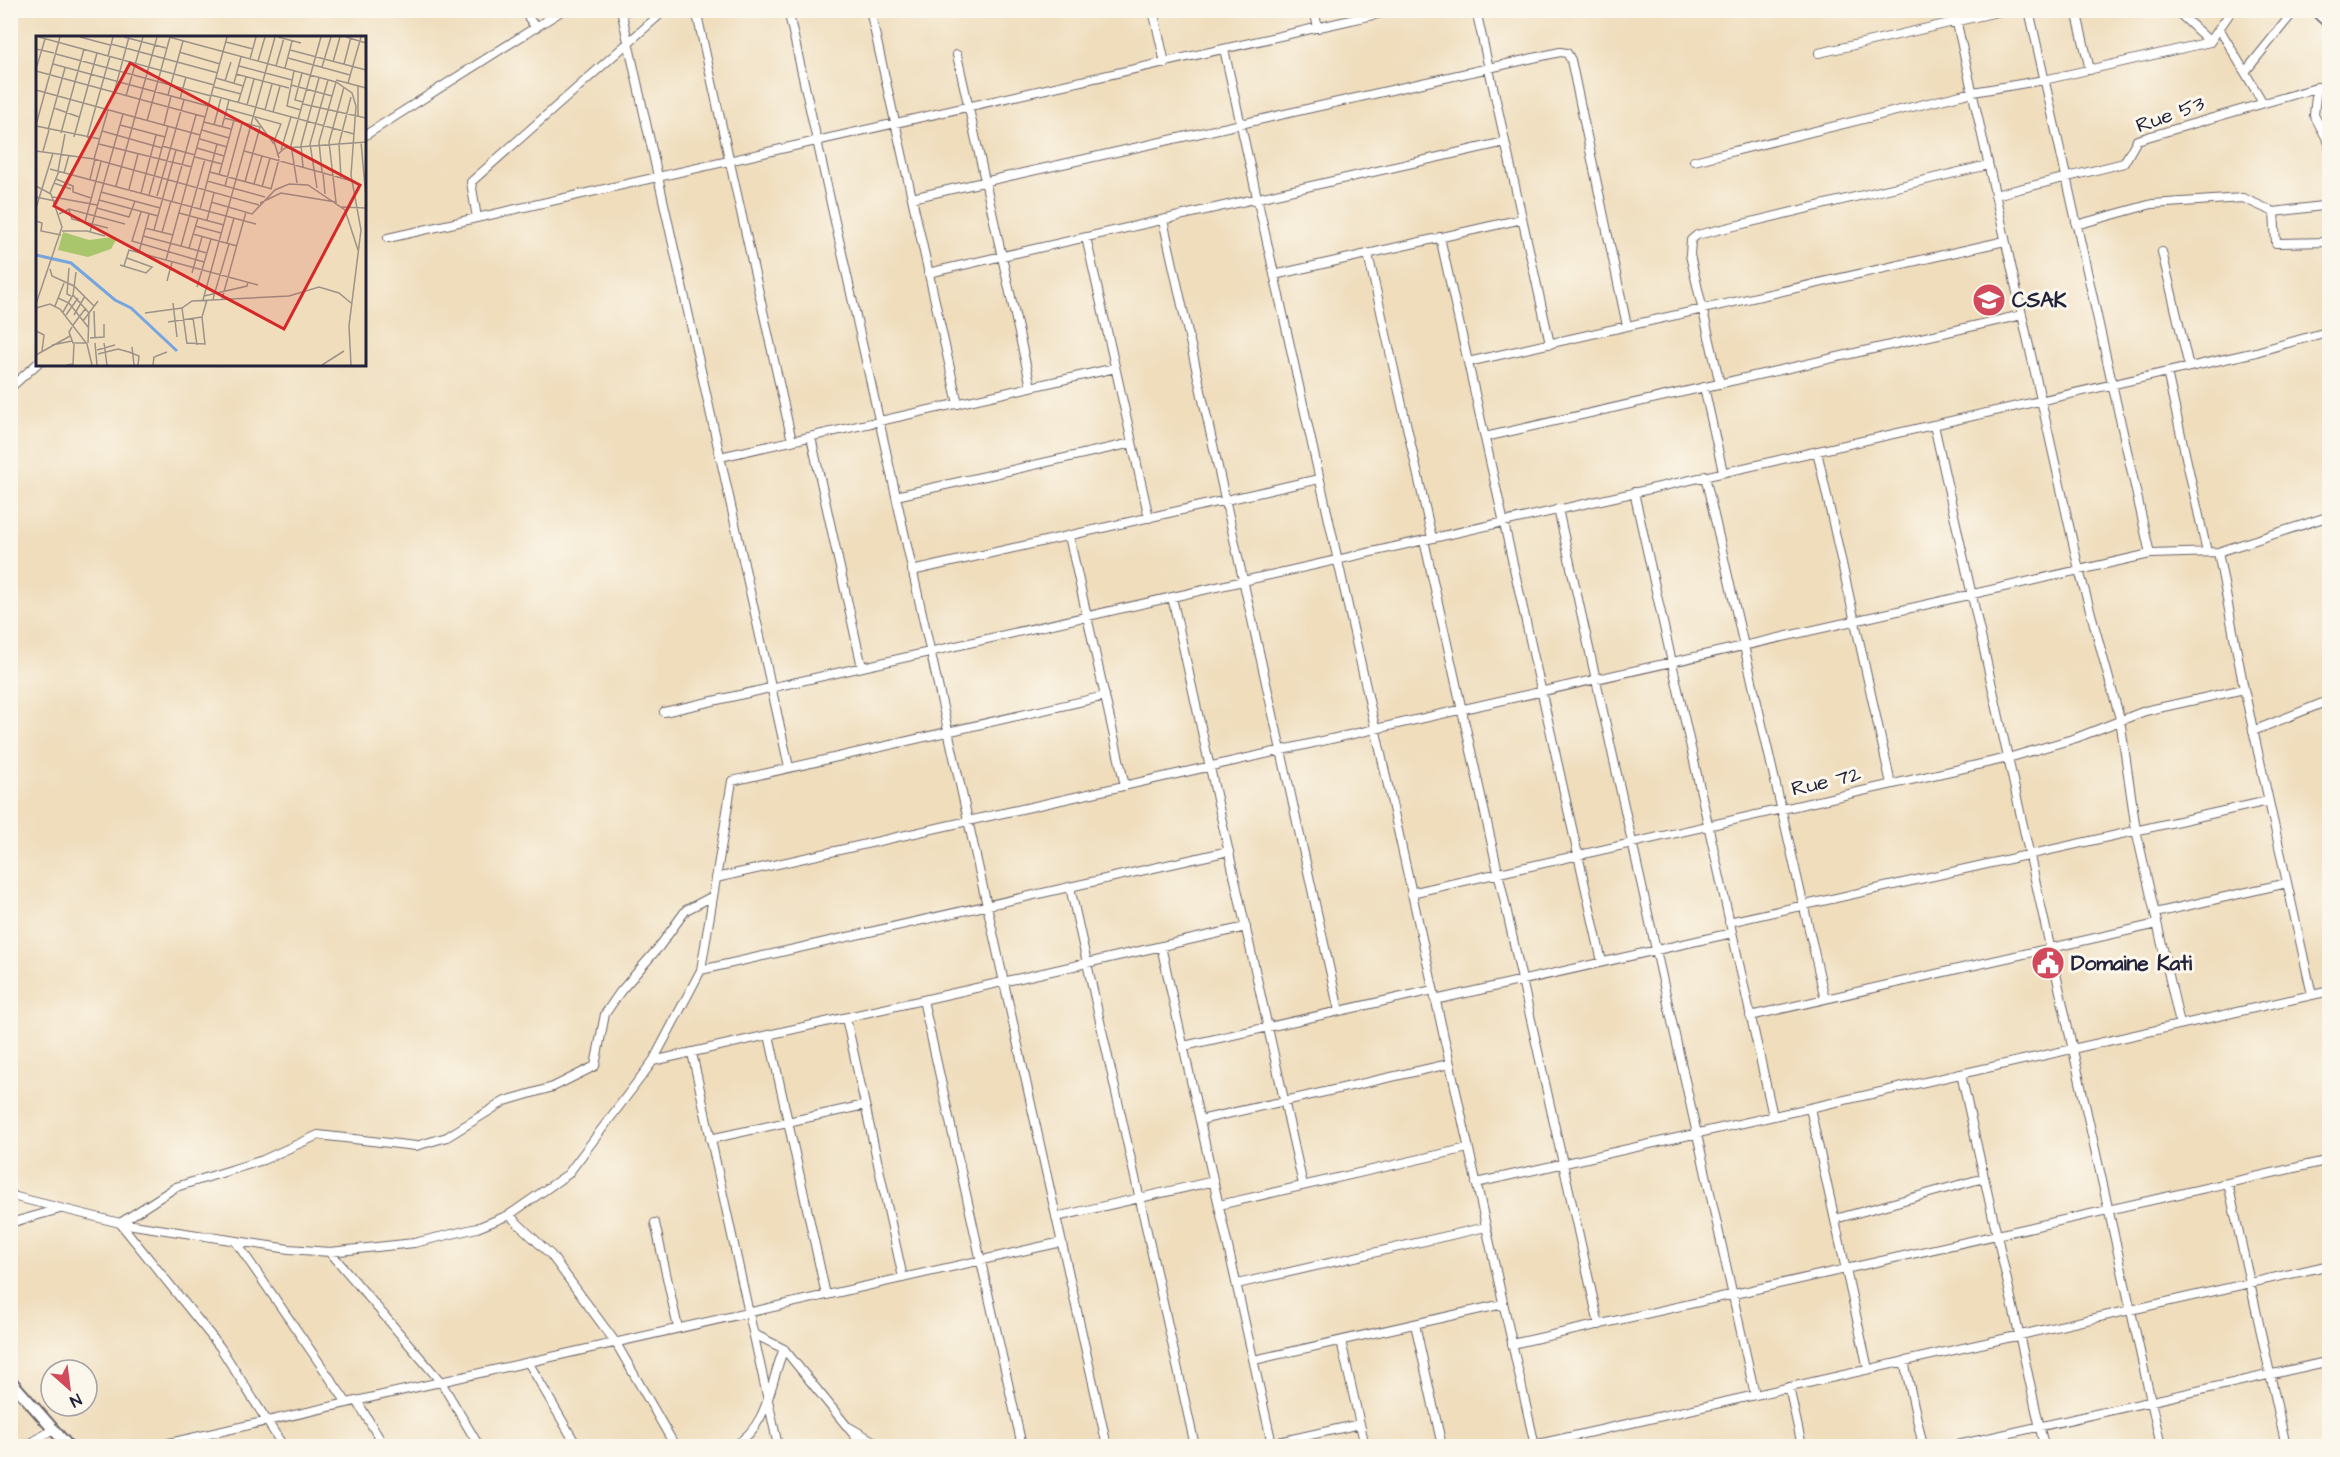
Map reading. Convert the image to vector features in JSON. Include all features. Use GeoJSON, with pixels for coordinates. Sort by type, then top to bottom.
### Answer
{"type":"FeatureCollection","features":[{"type":"Feature","properties":{"kind":"main road"},"geometry":{"type":"LineString","coordinates":[[10,1380],[68,1446]]}},
{"type":"Feature","properties":{"kind":"street"},"geometry":{"type":"LineString","coordinates":[[523,10],[536,28]]}},
{"type":"Feature","properties":{"kind":"street"},"geometry":{"type":"LineString","coordinates":[[366,135],[563,10]]}},
{"type":"Feature","properties":{"kind":"street"},"geometry":{"type":"LineString","coordinates":[[621,10],[789,767]]}},
{"type":"Feature","properties":{"kind":"street"},"geometry":{"type":"LineString","coordinates":[[477,218],[471,182],[665,10]]}},
{"type":"Feature","properties":{"kind":"street"},"geometry":{"type":"LineString","coordinates":[[696,10],[792,441]]}},
{"type":"Feature","properties":{"kind":"street"},"geometry":{"type":"LineString","coordinates":[[788,10],[1107,1446]]}},
{"type":"Feature","properties":{"kind":"street"},"geometry":{"type":"LineString","coordinates":[[870,10],[958,404]]}},
{"type":"Feature","properties":{"kind":"street"},"geometry":{"type":"LineString","coordinates":[[1153,10],[1165,63]]}},
{"type":"Feature","properties":{"kind":"street"},"geometry":{"type":"LineString","coordinates":[[1314,10],[1318,28]]}},
{"type":"Feature","properties":{"kind":"street"},"geometry":{"type":"LineString","coordinates":[[388,238],[1395,10]]}},
{"type":"Feature","properties":{"kind":"street"},"geometry":{"type":"LineString","coordinates":[[1476,10],[1550,344]]}},
{"type":"Feature","properties":{"kind":"street"},"geometry":{"type":"LineString","coordinates":[[1954,10],[2079,570],[2120,719],[2136,831],[2180,1024]]}},
{"type":"Feature","properties":{"kind":"street"},"geometry":{"type":"LineString","coordinates":[[1819,53],[2006,10]]}},
{"type":"Feature","properties":{"kind":"street"},"geometry":{"type":"LineString","coordinates":[[2029,10],[2150,554]]}},
{"type":"Feature","properties":{"kind":"street"},"geometry":{"type":"LineString","coordinates":[[2076,10],[2090,70]]}},
{"type":"Feature","properties":{"kind":"street"},"geometry":{"type":"LineString","coordinates":[[2176,10],[2210,42]]}},
{"type":"Feature","properties":{"kind":"street"},"geometry":{"type":"LineString","coordinates":[[1694,161],[1973,92],[2044,80],[2210,42],[2232,10]]}},
{"type":"Feature","properties":{"kind":"street"},"geometry":{"type":"LineString","coordinates":[[2245,72],[2295,10]]}},
{"type":"Feature","properties":{"kind":"street"},"geometry":{"type":"LineString","coordinates":[[2314,10],[2330,24]]}},
{"type":"Feature","properties":{"kind":"street"},"geometry":{"type":"LineString","coordinates":[[2219,28],[2263,102]]}},
{"type":"Feature","properties":{"kind":"street"},"geometry":{"type":"LineString","coordinates":[[1224,49],[1534,1446],[2330,1265]]}},
{"type":"Feature","properties":{"kind":"street"},"geometry":{"type":"LineString","coordinates":[[912,198],[1560,52],[1567,54],[1627,326]]}},
{"type":"Feature","properties":{"kind":"street"},"geometry":{"type":"LineString","coordinates":[[957,55],[1031,387]]}},
{"type":"Feature","properties":{"kind":"street","name":"Rue 53"},"geometry":{"type":"LineString","coordinates":[[1995,195],[2124,163],[2137,140],[2330,84]]}},
{"type":"Feature","properties":{"kind":"street"},"geometry":{"type":"LineString","coordinates":[[2317,87],[2314,115],[2329,143],[2330,150]]}},
{"type":"Feature","properties":{"kind":"street"},"geometry":{"type":"LineString","coordinates":[[928,273],[1505,142]]}},
{"type":"Feature","properties":{"kind":"street"},"geometry":{"type":"LineString","coordinates":[[1720,384],[1690,255],[1691,240],[1697,235],[1988,165]]}},
{"type":"Feature","properties":{"kind":"street"},"geometry":{"type":"LineString","coordinates":[[2076,225],[2151,204],[2243,198],[2274,212],[2330,205]]}},
{"type":"Feature","properties":{"kind":"street"},"geometry":{"type":"LineString","coordinates":[[2274,212],[2276,243],[2330,242]]}},
{"type":"Feature","properties":{"kind":"street"},"geometry":{"type":"LineString","coordinates":[[1274,275],[1522,219]]}},
{"type":"Feature","properties":{"kind":"street"},"geometry":{"type":"LineString","coordinates":[[1163,220],[1339,1011]]}},
{"type":"Feature","properties":{"kind":"street"},"geometry":{"type":"LineString","coordinates":[[1086,237],[1149,518]]}},
{"type":"Feature","properties":{"kind":"street"},"geometry":{"type":"LineString","coordinates":[[1440,237],[1602,962]]}},
{"type":"Feature","properties":{"kind":"street"},"geometry":{"type":"LineString","coordinates":[[1468,362],[2005,241]]}},
{"type":"Feature","properties":{"kind":"street"},"geometry":{"type":"LineString","coordinates":[[2162,252],[2189,367]]}},
{"type":"Feature","properties":{"kind":"street"},"geometry":{"type":"LineString","coordinates":[[1368,254],[1462,710],[1599,1325]]}},
{"type":"Feature","properties":{"kind":"street"},"geometry":{"type":"LineString","coordinates":[[1485,437],[2022,315]]}},
{"type":"Feature","properties":{"kind":"street"},"geometry":{"type":"LineString","coordinates":[[664,712],[2189,367],[2330,331]]}},
{"type":"Feature","properties":{"kind":"street"},"geometry":{"type":"LineString","coordinates":[[10,388],[36,365]]}},
{"type":"Feature","properties":{"kind":"street"},"geometry":{"type":"LineString","coordinates":[[720,458],[1115,368]]}},
{"type":"Feature","properties":{"kind":"street"},"geometry":{"type":"LineString","coordinates":[[2167,372],[2207,552]]}},
{"type":"Feature","properties":{"kind":"street"},"geometry":{"type":"LineString","coordinates":[[1704,387],[1723,472]]}},
{"type":"Feature","properties":{"kind":"street"},"geometry":{"type":"LineString","coordinates":[[1934,424],[2161,1446]]}},
{"type":"Feature","properties":{"kind":"street"},"geometry":{"type":"LineString","coordinates":[[811,437],[862,667]]}},
{"type":"Feature","properties":{"kind":"street"},"geometry":{"type":"LineString","coordinates":[[896,496],[1132,442]]}},
{"type":"Feature","properties":{"kind":"street"},"geometry":{"type":"LineString","coordinates":[[1817,451],[1892,784]]}},
{"type":"Feature","properties":{"kind":"street"},"geometry":{"type":"LineString","coordinates":[[1705,476],[1825,999]]}},
{"type":"Feature","properties":{"kind":"street"},"geometry":{"type":"LineString","coordinates":[[912,571],[1319,479]]}},
{"type":"Feature","properties":{"kind":"street"},"geometry":{"type":"LineString","coordinates":[[1634,492],[1773,1116]]}},
{"type":"Feature","properties":{"kind":"street"},"geometry":{"type":"LineString","coordinates":[[1558,509],[1755,1395]]}},
{"type":"Feature","properties":{"kind":"street"},"geometry":{"type":"LineString","coordinates":[[716,878],[2150,554],[2218,552],[2330,516]]}},
{"type":"Feature","properties":{"kind":"street"},"geometry":{"type":"LineString","coordinates":[[1070,536],[1125,786]]}},
{"type":"Feature","properties":{"kind":"street"},"geometry":{"type":"LineString","coordinates":[[2218,552],[2244,689],[2312,994]]}},
{"type":"Feature","properties":{"kind":"street"},"geometry":{"type":"LineString","coordinates":[[1172,597],[1303,1185]]}},
{"type":"Feature","properties":{"kind":"street","name":"Rue 72"},"geometry":{"type":"LineString","coordinates":[[1411,893],[2008,758],[2076,738],[2120,719],[2244,689]]}},
{"type":"Feature","properties":{"kind":"street"},"geometry":{"type":"LineString","coordinates":[[10,1194],[120,1223],[236,1242],[330,1252],[414,1243],[477,1228],[509,1215],[568,1173],[653,1061],[701,970],[732,780],[1105,696]]}},
{"type":"Feature","properties":{"kind":"street"},"geometry":{"type":"LineString","coordinates":[[2253,730],[2330,700]]}},
{"type":"Feature","properties":{"kind":"street"},"geometry":{"type":"LineString","coordinates":[[1730,922],[2268,801]]}},
{"type":"Feature","properties":{"kind":"street"},"geometry":{"type":"LineString","coordinates":[[701,970],[1229,851]]}},
{"type":"Feature","properties":{"kind":"street"},"geometry":{"type":"LineString","coordinates":[[2155,913],[2287,883]]}},
{"type":"Feature","properties":{"kind":"street"},"geometry":{"type":"LineString","coordinates":[[1070,887],[1195,1446]]}},
{"type":"Feature","properties":{"kind":"street"},"geometry":{"type":"LineString","coordinates":[[120,1223],[176,1187],[263,1160],[318,1135],[416,1146],[447,1137],[505,1101],[553,1088],[595,1066],[605,1014],[615,999],[686,910],[713,896]]}},
{"type":"Feature","properties":{"kind":"street"},"geometry":{"type":"LineString","coordinates":[[1750,1016],[2157,924]]}},
{"type":"Feature","properties":{"kind":"street"},"geometry":{"type":"LineString","coordinates":[[653,1061],[1246,927]]}},
{"type":"Feature","properties":{"kind":"street"},"geometry":{"type":"LineString","coordinates":[[1435,1000],[1732,933]]}},
{"type":"Feature","properties":{"kind":"street"},"geometry":{"type":"LineString","coordinates":[[1161,946],[1272,1444]]}},
{"type":"Feature","properties":{"kind":"street"},"geometry":{"type":"LineString","coordinates":[[1184,1046],[1433,990]]}},
{"type":"Feature","properties":{"kind":"street"},"geometry":{"type":"LineString","coordinates":[[1476,1183],[2330,990]]}},
{"type":"Feature","properties":{"kind":"street"},"geometry":{"type":"LineString","coordinates":[[923,1000],[1022,1446]]}},
{"type":"Feature","properties":{"kind":"street"},"geometry":{"type":"LineString","coordinates":[[846,1018],[903,1278]]}},
{"type":"Feature","properties":{"kind":"street"},"geometry":{"type":"LineString","coordinates":[[769,1035],[826,1295]]}},
{"type":"Feature","properties":{"kind":"street"},"geometry":{"type":"LineString","coordinates":[[692,1053],[756,1335],[778,1446]]}},
{"type":"Feature","properties":{"kind":"street"},"geometry":{"type":"LineString","coordinates":[[1200,1120],[1449,1064]]}},
{"type":"Feature","properties":{"kind":"street"},"geometry":{"type":"LineString","coordinates":[[1961,1074],[2044,1446]]}},
{"type":"Feature","properties":{"kind":"street"},"geometry":{"type":"LineString","coordinates":[[710,1139],[865,1104]]}},
{"type":"Feature","properties":{"kind":"street"},"geometry":{"type":"LineString","coordinates":[[1810,1108],[1868,1369]]}},
{"type":"Feature","properties":{"kind":"street"},"geometry":{"type":"LineString","coordinates":[[1219,1204],[1468,1148]]}},
{"type":"Feature","properties":{"kind":"street"},"geometry":{"type":"LineString","coordinates":[[1512,1344],[2330,1160]]}},
{"type":"Feature","properties":{"kind":"street"},"geometry":{"type":"LineString","coordinates":[[1835,1219],[1984,1178]]}},
{"type":"Feature","properties":{"kind":"street"},"geometry":{"type":"LineString","coordinates":[[1056,1217],[1214,1181]]}},
{"type":"Feature","properties":{"kind":"street"},"geometry":{"type":"LineString","coordinates":[[2228,1183],[2286,1446]]}},
{"type":"Feature","properties":{"kind":"street"},"geometry":{"type":"LineString","coordinates":[[10,1223],[61,1209]]}},
{"type":"Feature","properties":{"kind":"street"},"geometry":{"type":"LineString","coordinates":[[509,1215],[551,1255],[616,1343],[675,1446]]}},
{"type":"Feature","properties":{"kind":"street"},"geometry":{"type":"LineString","coordinates":[[120,1223],[220,1347],[283,1446]]}},
{"type":"Feature","properties":{"kind":"street"},"geometry":{"type":"LineString","coordinates":[[655,1223],[678,1328]]}},
{"type":"Feature","properties":{"kind":"street"},"geometry":{"type":"LineString","coordinates":[[1237,1284],[1486,1227]]}},
{"type":"Feature","properties":{"kind":"street"},"geometry":{"type":"LineString","coordinates":[[236,1242],[347,1403]]}},
{"type":"Feature","properties":{"kind":"street"},"geometry":{"type":"LineString","coordinates":[[156,1446],[183,1444],[268,1421],[1062,1242]]}},
{"type":"Feature","properties":{"kind":"street"},"geometry":{"type":"LineString","coordinates":[[330,1252],[441,1382],[479,1446]]}},
{"type":"Feature","properties":{"kind":"street"},"geometry":{"type":"LineString","coordinates":[[1254,1360],[1503,1304]]}},
{"type":"Feature","properties":{"kind":"street"},"geometry":{"type":"LineString","coordinates":[[1415,1324],[1442,1446]]}},
{"type":"Feature","properties":{"kind":"street"},"geometry":{"type":"LineString","coordinates":[[756,1335],[784,1349],[840,1422],[862,1446]]}},
{"type":"Feature","properties":{"kind":"street"},"geometry":{"type":"LineString","coordinates":[[1341,1341],[1365,1446]]}},
{"type":"Feature","properties":{"kind":"street"},"geometry":{"type":"LineString","coordinates":[[734,1446],[746,1439],[769,1404],[774,1372],[784,1349]]}},
{"type":"Feature","properties":{"kind":"street"},"geometry":{"type":"LineString","coordinates":[[1904,1361],[1923,1446]]}},
{"type":"Feature","properties":{"kind":"street"},"geometry":{"type":"LineString","coordinates":[[1953,1446],[2330,1361]]}},
{"type":"Feature","properties":{"kind":"street"},"geometry":{"type":"LineString","coordinates":[[528,1362],[577,1446]]}},
{"type":"Feature","properties":{"kind":"street"},"geometry":{"type":"LineString","coordinates":[[1789,1387],[1802,1446]]}},
{"type":"Feature","properties":{"kind":"street"},"geometry":{"type":"LineString","coordinates":[[357,1401],[384,1446]]}},
{"type":"Feature","properties":{"kind":"street"},"geometry":{"type":"LineString","coordinates":[[840,1422],[882,1446]]}},
{"type":"Feature","properties":{"kind":"street"},"geometry":{"type":"LineString","coordinates":[[1260,1446],[1360,1424]]}},
{"type":"Feature","properties":{"kind":"street"},"geometry":{"type":"LineString","coordinates":[[26,1446],[54,1429]]}},
{"type":"Feature","properties":{"kind":"place","name":"CSAK"},"geometry":{"type":"Point","coordinates":[1989,300]}},
{"type":"Feature","properties":{"kind":"place","name":"Domaine Kati"},"geometry":{"type":"Point","coordinates":[2048,963]}}]}
